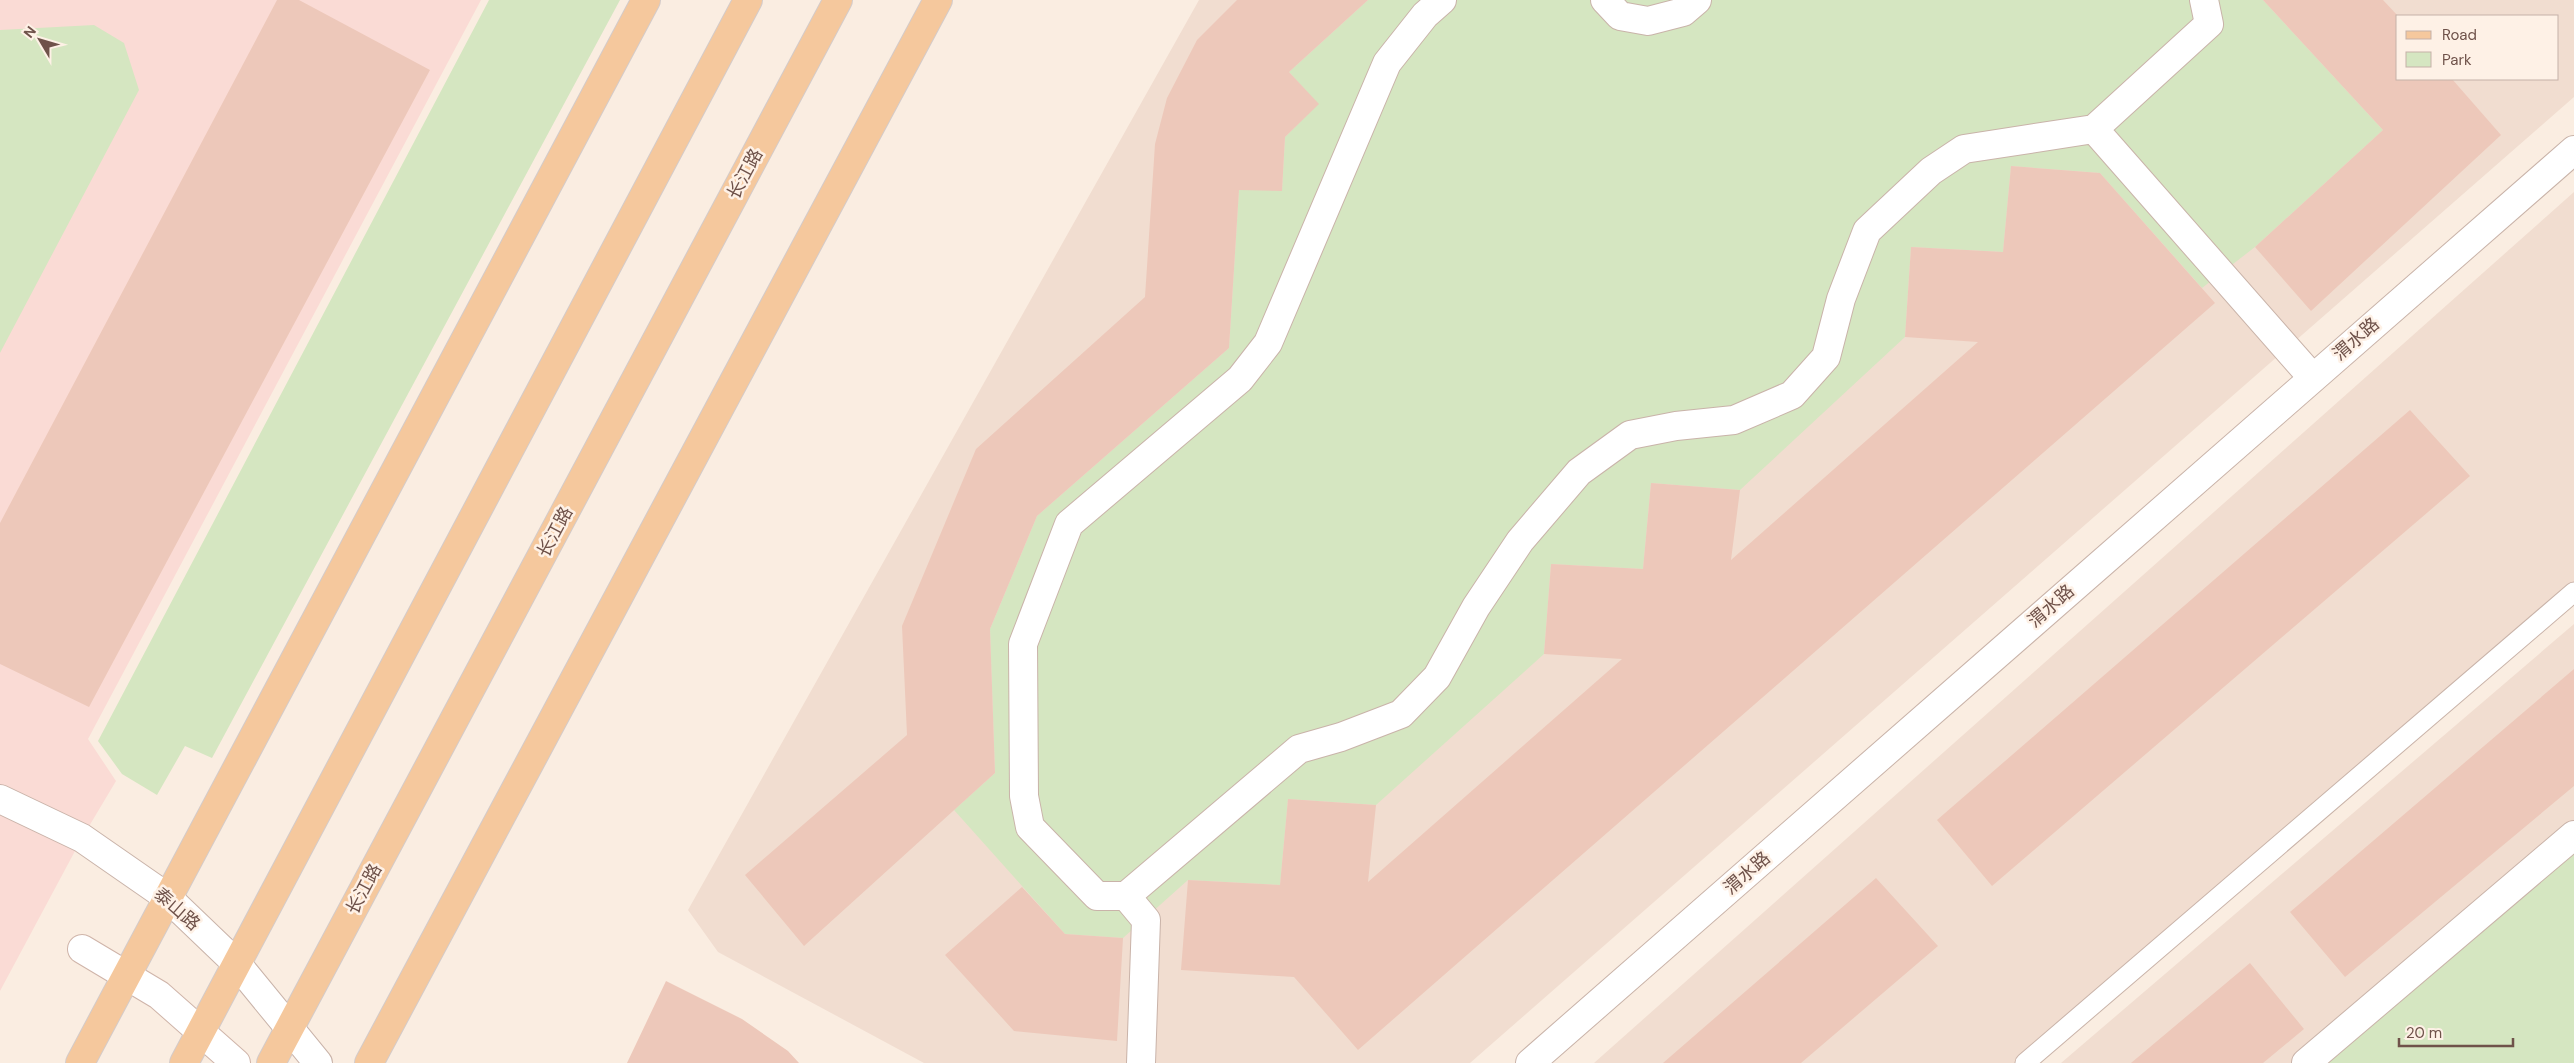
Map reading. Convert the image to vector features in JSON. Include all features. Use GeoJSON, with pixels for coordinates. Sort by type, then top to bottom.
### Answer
{"type":"FeatureCollection","features":[{"type":"Feature","properties":{"kind":"main road"},"geometry":{"type":"LineString","coordinates":[[80,1063],[646,0]]}},
{"type":"Feature","properties":{"kind":"main road"},"geometry":{"type":"LineString","coordinates":[[184,1063],[748,0]]}},
{"type":"Feature","properties":{"kind":"main road","name":"长江路"},"geometry":{"type":"LineString","coordinates":[[271,1063],[838,0]]}},
{"type":"Feature","properties":{"kind":"main road"},"geometry":{"type":"LineString","coordinates":[[369,1063],[938,0]]}},
{"type":"Feature","properties":{"kind":"street"},"geometry":{"type":"LineString","coordinates":[[1442,0],[1425,15],[1387,63],[1268,342],[1240,379],[1069,524],[1023,644],[1024,796],[1030,828],[1097,896],[1126,896],[1299,749],[1342,737],[1401,714],[1437,677],[1476,607],[1520,541],[1579,472],[1630,435],[1676,426],[1734,420],[1792,395],[1826,357],[1841,299],[1867,231],[1931,170],[1964,149],[2094,129],[2209,24],[2204,0]]}},
{"type":"Feature","properties":{"kind":"street"},"geometry":{"type":"LineString","coordinates":[[1605,0],[1620,16],[1648,22],[1684,12],[1697,0]]}},
{"type":"Feature","properties":{"kind":"street"},"geometry":{"type":"LineString","coordinates":[[2094,129],[2312,377]]}},
{"type":"Feature","properties":{"kind":"street","name":"渭水路"},"geometry":{"type":"LineString","coordinates":[[1530,1063],[2312,377],[2574,150]]}},
{"type":"Feature","properties":{"kind":"street","name":"泰山路"},"geometry":{"type":"LineString","coordinates":[[0,799],[82,838],[167,898],[237,964],[318,1063]]}},
{"type":"Feature","properties":{"kind":"street"},"geometry":{"type":"LineString","coordinates":[[2306,1063],[2574,835]]}},
{"type":"Feature","properties":{"kind":"street"},"geometry":{"type":"LineString","coordinates":[[1126,896],[1146,920],[1141,1063]]}},
{"type":"Feature","properties":{"kind":"street"},"geometry":{"type":"LineString","coordinates":[[82,949],[159,995],[236,1063]]}},
{"type":"Feature","properties":{"kind":"lane"},"geometry":{"type":"LineString","coordinates":[[2025,1063],[2574,592]]}},
{"type":"Feature","properties":{"kind":"shaded area"},"geometry":{"type":"Polygon","coordinates":[[[0,0],[481,0],[88,739],[116,781],[82,838],[0,991],[0,0]]]}},
{"type":"Feature","properties":{"kind":"shaded area"},"geometry":{"type":"Polygon","coordinates":[[[1199,0],[2574,0],[2574,97],[1470,1063],[924,1063],[718,952],[688,910],[1199,0]]]}},
{"type":"Feature","properties":{"kind":"shaded area"},"geometry":{"type":"Polygon","coordinates":[[[2574,192],[2574,592],[2026,1063],[1594,1063],[2574,192]]]}},
{"type":"Feature","properties":{"kind":"shaded area"},"geometry":{"type":"Polygon","coordinates":[[[2574,624],[2574,1063],[2061,1063],[2574,624]]]}},
{"type":"Feature","properties":{"kind":"green space"},"geometry":{"type":"Polygon","coordinates":[[[489,0],[620,0],[212,758],[185,746],[157,795],[122,774],[98,741],[489,0]]]}},
{"type":"Feature","properties":{"kind":"green space"},"geometry":{"type":"Polygon","coordinates":[[[1368,0],[2263,0],[2383,130],[2255,247],[2202,288],[2100,173],[2011,166],[2003,252],[1911,247],[1905,337],[1740,490],[1651,483],[1643,569],[1551,564],[1544,654],[1376,805],[1288,799],[1280,885],[1188,880],[1123,938],[1065,934],[954,810],[995,773],[990,629],[1037,516],[1229,348],[1239,190],[1282,190],[1285,137],[1318,104],[1289,72],[1368,0]]]}},
{"type":"Feature","properties":{"kind":"green space"},"geometry":{"type":"Polygon","coordinates":[[[94,25],[124,43],[139,90],[0,353],[0,30],[94,25]]]}},
{"type":"Feature","properties":{"kind":"green space"},"geometry":{"type":"Polygon","coordinates":[[[2574,835],[2574,1063],[2306,1063],[2574,835]]]}},
{"type":"Feature","properties":{"kind":"building"},"geometry":{"type":"Polygon","coordinates":[[[277,0],[299,0],[430,70],[89,707],[0,664],[0,523],[277,0]]]}},
{"type":"Feature","properties":{"kind":"building"},"geometry":{"type":"Polygon","coordinates":[[[1237,0],[1368,0],[1289,72],[1319,104],[1285,137],[1282,191],[1239,190],[1229,348],[1037,516],[990,629],[995,773],[804,946],[745,875],[907,735],[902,626],[976,449],[1145,297],[1155,144],[1167,98],[1197,40],[1237,0]]]}},
{"type":"Feature","properties":{"kind":"building"},"geometry":{"type":"Polygon","coordinates":[[[2263,0],[2383,0],[2397,15],[2396,80],[2453,80],[2501,135],[2311,311],[2255,247],[2383,130],[2263,0]]]}},
{"type":"Feature","properties":{"kind":"building"},"geometry":{"type":"Polygon","coordinates":[[[2011,166],[2100,173],[2215,303],[1358,1050],[1294,977],[1181,970],[1188,880],[1280,885],[1288,799],[1376,805],[1368,882],[1622,659],[1544,654],[1551,564],[1643,569],[1651,483],[1740,490],[1731,560],[1978,342],[1905,337],[1911,247],[2003,252],[2011,166]]]}},
{"type":"Feature","properties":{"kind":"building"},"geometry":{"type":"Polygon","coordinates":[[[2410,410],[2470,476],[1992,886],[1937,820],[2410,410]]]}},
{"type":"Feature","properties":{"kind":"building"},"geometry":{"type":"Polygon","coordinates":[[[2574,669],[2574,786],[2345,977],[2290,912],[2574,669]]]}},
{"type":"Feature","properties":{"kind":"building"},"geometry":{"type":"Polygon","coordinates":[[[1876,878],[1938,946],[1801,1063],[1663,1063],[1876,878]]]}},
{"type":"Feature","properties":{"kind":"building"},"geometry":{"type":"Polygon","coordinates":[[[1022,887],[1065,934],[1123,938],[1117,1041],[1014,1031],[945,955],[1022,887]]]}},
{"type":"Feature","properties":{"kind":"building"},"geometry":{"type":"Polygon","coordinates":[[[2250,963],[2304,1029],[2263,1063],[2131,1063],[2250,963]]]}},
{"type":"Feature","properties":{"kind":"building"},"geometry":{"type":"Polygon","coordinates":[[[666,981],[742,1019],[788,1051],[799,1063],[627,1063],[666,981]]]}}]}
